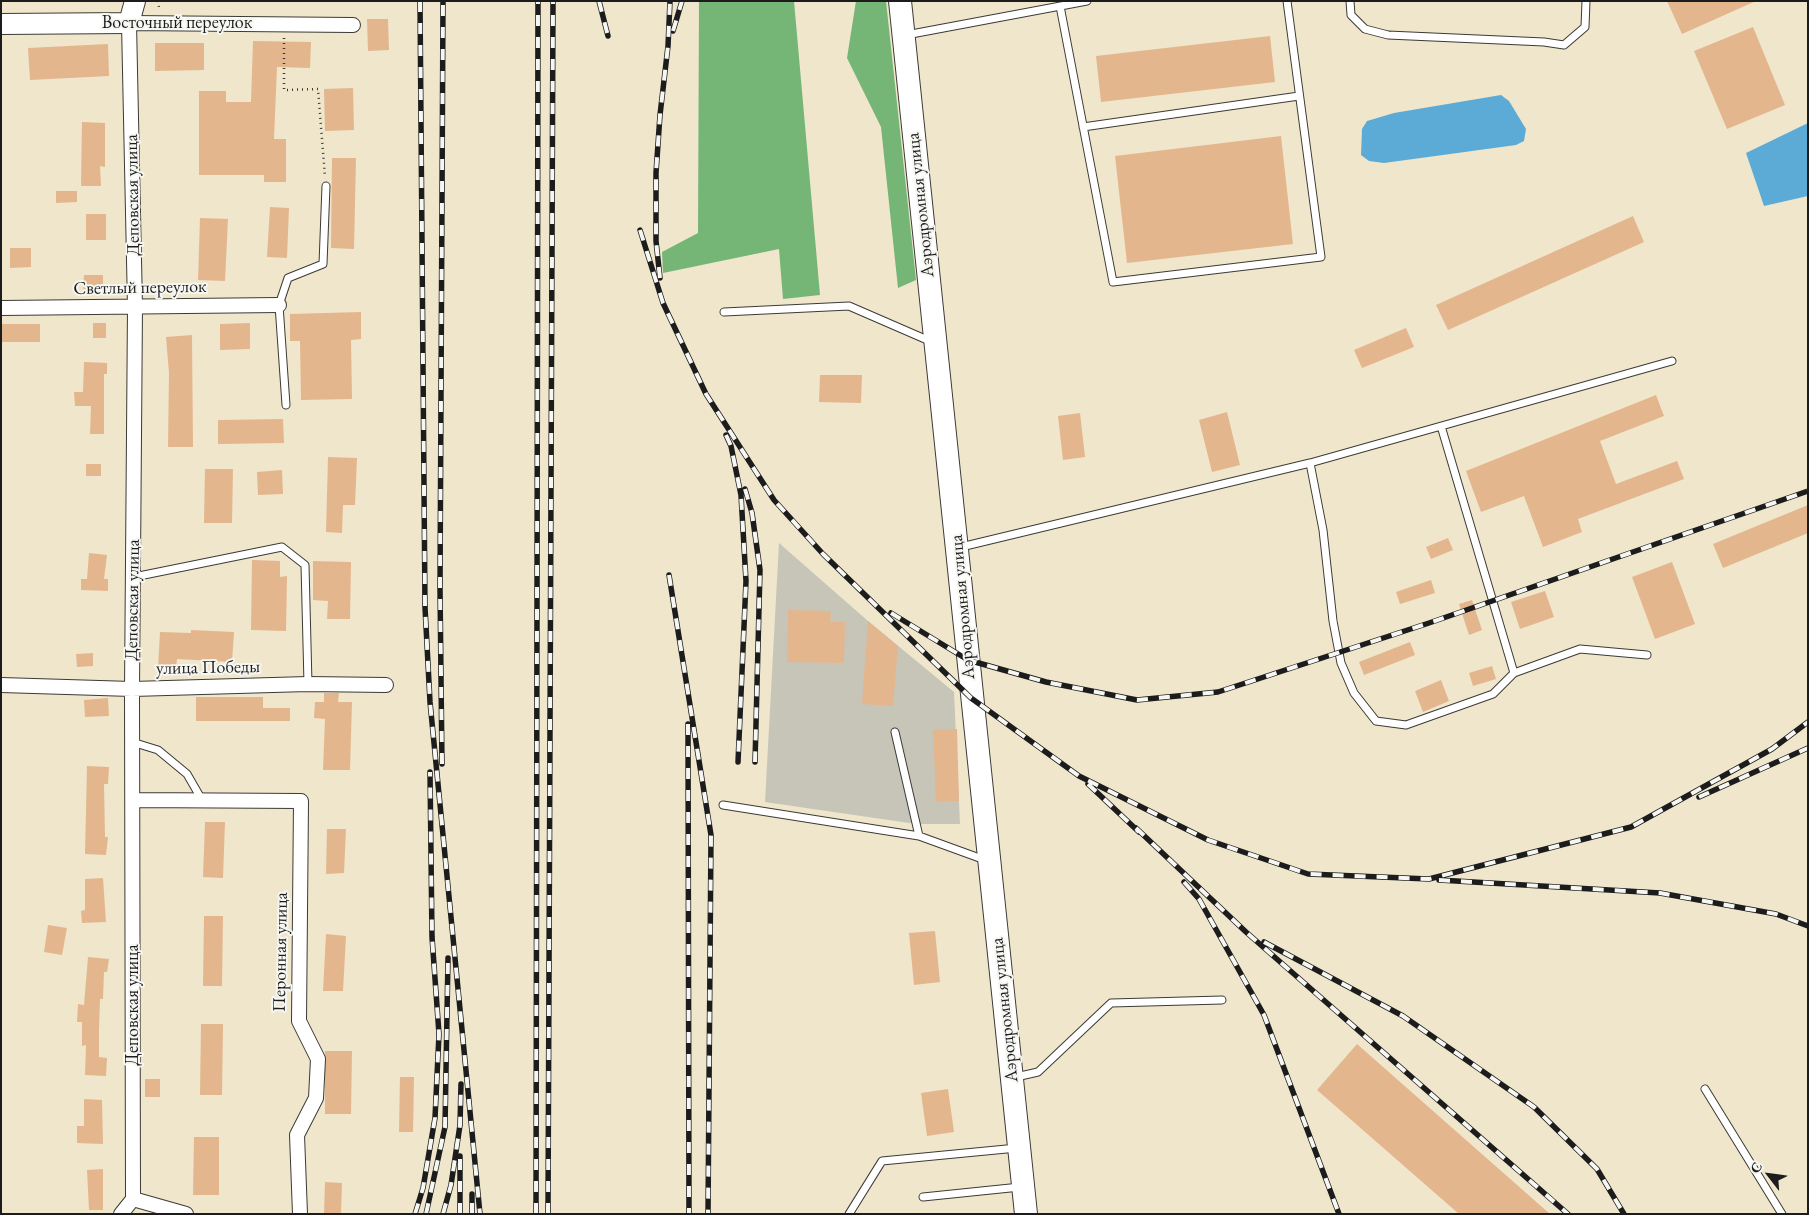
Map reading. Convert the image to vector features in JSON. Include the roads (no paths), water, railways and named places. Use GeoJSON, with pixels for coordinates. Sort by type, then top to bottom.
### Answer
{"type":"FeatureCollection","features":[{"type":"Feature","properties":{"kind":"main road","name":"Аэродромная улица"},"geometry":{"type":"LineString","coordinates":[[900,1],[1026,1214]]}},
{"type":"Feature","properties":{"kind":"street","name":"Деповская улица"},"geometry":{"type":"LineString","coordinates":[[134,1199],[132,689],[135,307],[129,23],[135,1]]}},
{"type":"Feature","properties":{"kind":"street","name":"Восточный переулок"},"geometry":{"type":"LineString","coordinates":[[1,24],[353,25]]}},
{"type":"Feature","properties":{"kind":"street","name":"Светлый переулок"},"geometry":{"type":"LineString","coordinates":[[1,308],[279,305]]}},
{"type":"Feature","properties":{"kind":"street","name":"улица Победы"},"geometry":{"type":"LineString","coordinates":[[1,685],[132,689],[308,684],[386,685]]}},
{"type":"Feature","properties":{"kind":"street"},"geometry":{"type":"LineString","coordinates":[[133,800],[202,800]]}},
{"type":"Feature","properties":{"kind":"street","name":"Перонная улица"},"geometry":{"type":"LineString","coordinates":[[202,800],[301,801],[299,1020],[318,1059],[316,1098],[297,1135],[300,1214]]}},
{"type":"Feature","properties":{"kind":"street"},"geometry":{"type":"LineString","coordinates":[[121,1214],[134,1199],[186,1214]]}},
{"type":"Feature","properties":{"kind":"lane"},"geometry":{"type":"LineString","coordinates":[[903,35],[1087,1]]}},
{"type":"Feature","properties":{"kind":"lane"},"geometry":{"type":"LineString","coordinates":[[1060,6],[1113,282],[1321,257],[1287,1]]}},
{"type":"Feature","properties":{"kind":"lane"},"geometry":{"type":"LineString","coordinates":[[1350,1],[1351,15],[1365,29],[1388,35],[1544,42],[1564,45],[1585,27],[1586,1]]}},
{"type":"Feature","properties":{"kind":"lane"},"geometry":{"type":"LineString","coordinates":[[1083,127],[1299,96]]}},
{"type":"Feature","properties":{"kind":"lane"},"geometry":{"type":"LineString","coordinates":[[286,405],[279,305],[288,278],[323,264],[326,186]]}},
{"type":"Feature","properties":{"kind":"lane"},"geometry":{"type":"LineString","coordinates":[[724,312],[849,306],[935,343]]}},
{"type":"Feature","properties":{"kind":"lane"},"geometry":{"type":"LineString","coordinates":[[958,548],[1310,463],[1672,361]]}},
{"type":"Feature","properties":{"kind":"lane"},"geometry":{"type":"LineString","coordinates":[[1441,426],[1514,673]]}},
{"type":"Feature","properties":{"kind":"lane"},"geometry":{"type":"LineString","coordinates":[[1310,463],[1324,530],[1334,621],[1341,663],[1354,693],[1376,721],[1406,725],[1493,694],[1514,673],[1580,649],[1647,655]]}},
{"type":"Feature","properties":{"kind":"lane"},"geometry":{"type":"LineString","coordinates":[[134,577],[282,547],[305,565],[308,684]]}},
{"type":"Feature","properties":{"kind":"lane"},"geometry":{"type":"LineString","coordinates":[[895,732],[919,836]]}},
{"type":"Feature","properties":{"kind":"lane"},"geometry":{"type":"LineString","coordinates":[[132,742],[158,750],[187,774],[202,800]]}},
{"type":"Feature","properties":{"kind":"lane"},"geometry":{"type":"LineString","coordinates":[[722,805],[919,836],[988,861]]}},
{"type":"Feature","properties":{"kind":"lane"},"geometry":{"type":"LineString","coordinates":[[1013,1078],[1038,1072],[1111,1003],[1222,1000]]}},
{"type":"Feature","properties":{"kind":"lane"},"geometry":{"type":"LineString","coordinates":[[1705,1089],[1782,1214]]}},
{"type":"Feature","properties":{"kind":"lane"},"geometry":{"type":"LineString","coordinates":[[849,1214],[882,1162],[1018,1148]]}},
{"type":"Feature","properties":{"kind":"lane"},"geometry":{"type":"LineString","coordinates":[[923,1197],[1023,1187]]}},
{"type":"Feature","properties":{"kind":"water"},"geometry":{"type":"Polygon","coordinates":[[[1501,95],[1509,101],[1526,129],[1524,141],[1516,145],[1384,163],[1369,161],[1361,155],[1362,129],[1367,121],[1394,113],[1501,95]]]}},
{"type":"Feature","properties":{"kind":"water"},"geometry":{"type":"Polygon","coordinates":[[[1808,123],[1808,196],[1764,206],[1746,153],[1808,123]]]}},
{"type":"Feature","properties":{"kind":"railway"},"geometry":{"type":"LineString","coordinates":[[420,1],[425,607],[430,702],[480,1214]]}},
{"type":"Feature","properties":{"kind":"railway"},"geometry":{"type":"LineString","coordinates":[[442,764],[440,588],[443,1]]}},
{"type":"Feature","properties":{"kind":"railway"},"geometry":{"type":"LineString","coordinates":[[536,1214],[538,1]]}},
{"type":"Feature","properties":{"kind":"railway"},"geometry":{"type":"LineString","coordinates":[[548,1214],[553,1]]}},
{"type":"Feature","properties":{"kind":"railway"},"geometry":{"type":"LineString","coordinates":[[599,1],[608,36]]}},
{"type":"Feature","properties":{"kind":"railway"},"geometry":{"type":"LineString","coordinates":[[660,278],[656,241],[656,173],[668,46],[670,1]]}},
{"type":"Feature","properties":{"kind":"railway"},"geometry":{"type":"LineString","coordinates":[[673,31],[682,1]]}},
{"type":"Feature","properties":{"kind":"railway"},"geometry":{"type":"LineString","coordinates":[[640,230],[663,303],[706,394],[774,500],[823,554],[971,698],[1079,776],[1208,840],[1308,874],[1429,879],[1631,827],[1772,749],[1808,722]]}},
{"type":"Feature","properties":{"kind":"railway"},"geometry":{"type":"LineString","coordinates":[[726,435],[731,446],[741,495],[746,581],[738,762]]}},
{"type":"Feature","properties":{"kind":"railway"},"geometry":{"type":"LineString","coordinates":[[745,489],[752,513],[760,570],[755,762]]}},
{"type":"Feature","properties":{"kind":"railway"},"geometry":{"type":"LineString","coordinates":[[891,613],[968,660],[1046,682],[1137,700],[1218,692],[1429,623],[1808,491]]}},
{"type":"Feature","properties":{"kind":"railway"},"geometry":{"type":"LineString","coordinates":[[669,575],[711,835],[708,1214]]}},
{"type":"Feature","properties":{"kind":"railway"},"geometry":{"type":"LineString","coordinates":[[688,724],[689,1214]]}},
{"type":"Feature","properties":{"kind":"railway"},"geometry":{"type":"LineString","coordinates":[[1699,797],[1808,748]]}},
{"type":"Feature","properties":{"kind":"railway"},"geometry":{"type":"LineString","coordinates":[[415,1214],[423,1188],[435,1118],[439,1034],[432,937],[430,772]]}},
{"type":"Feature","properties":{"kind":"railway"},"geometry":{"type":"LineString","coordinates":[[1088,784],[1139,832]]}},
{"type":"Feature","properties":{"kind":"railway"},"geometry":{"type":"LineString","coordinates":[[1136,828],[1246,932],[1568,1214]]}},
{"type":"Feature","properties":{"kind":"railway"},"geometry":{"type":"LineString","coordinates":[[1439,880],[1660,893],[1776,914],[1808,926]]}},
{"type":"Feature","properties":{"kind":"railway"},"geometry":{"type":"LineString","coordinates":[[1184,882],[1199,899],[1264,1015],[1339,1214]]}},
{"type":"Feature","properties":{"kind":"railway"},"geometry":{"type":"LineString","coordinates":[[1264,942],[1403,1016],[1534,1107],[1597,1169],[1624,1214]]}},
{"type":"Feature","properties":{"kind":"railway"},"geometry":{"type":"LineString","coordinates":[[426,1214],[445,1127],[448,958]]}},
{"type":"Feature","properties":{"kind":"railway"},"geometry":{"type":"LineString","coordinates":[[443,1214],[451,1185],[460,1125],[461,1084]]}},
{"type":"Feature","properties":{"kind":"railway"},"geometry":{"type":"LineString","coordinates":[[460,1156],[460,1214]]}},
{"type":"Feature","properties":{"kind":"railway"},"geometry":{"type":"LineString","coordinates":[[472,1194],[472,1214]]}}]}
